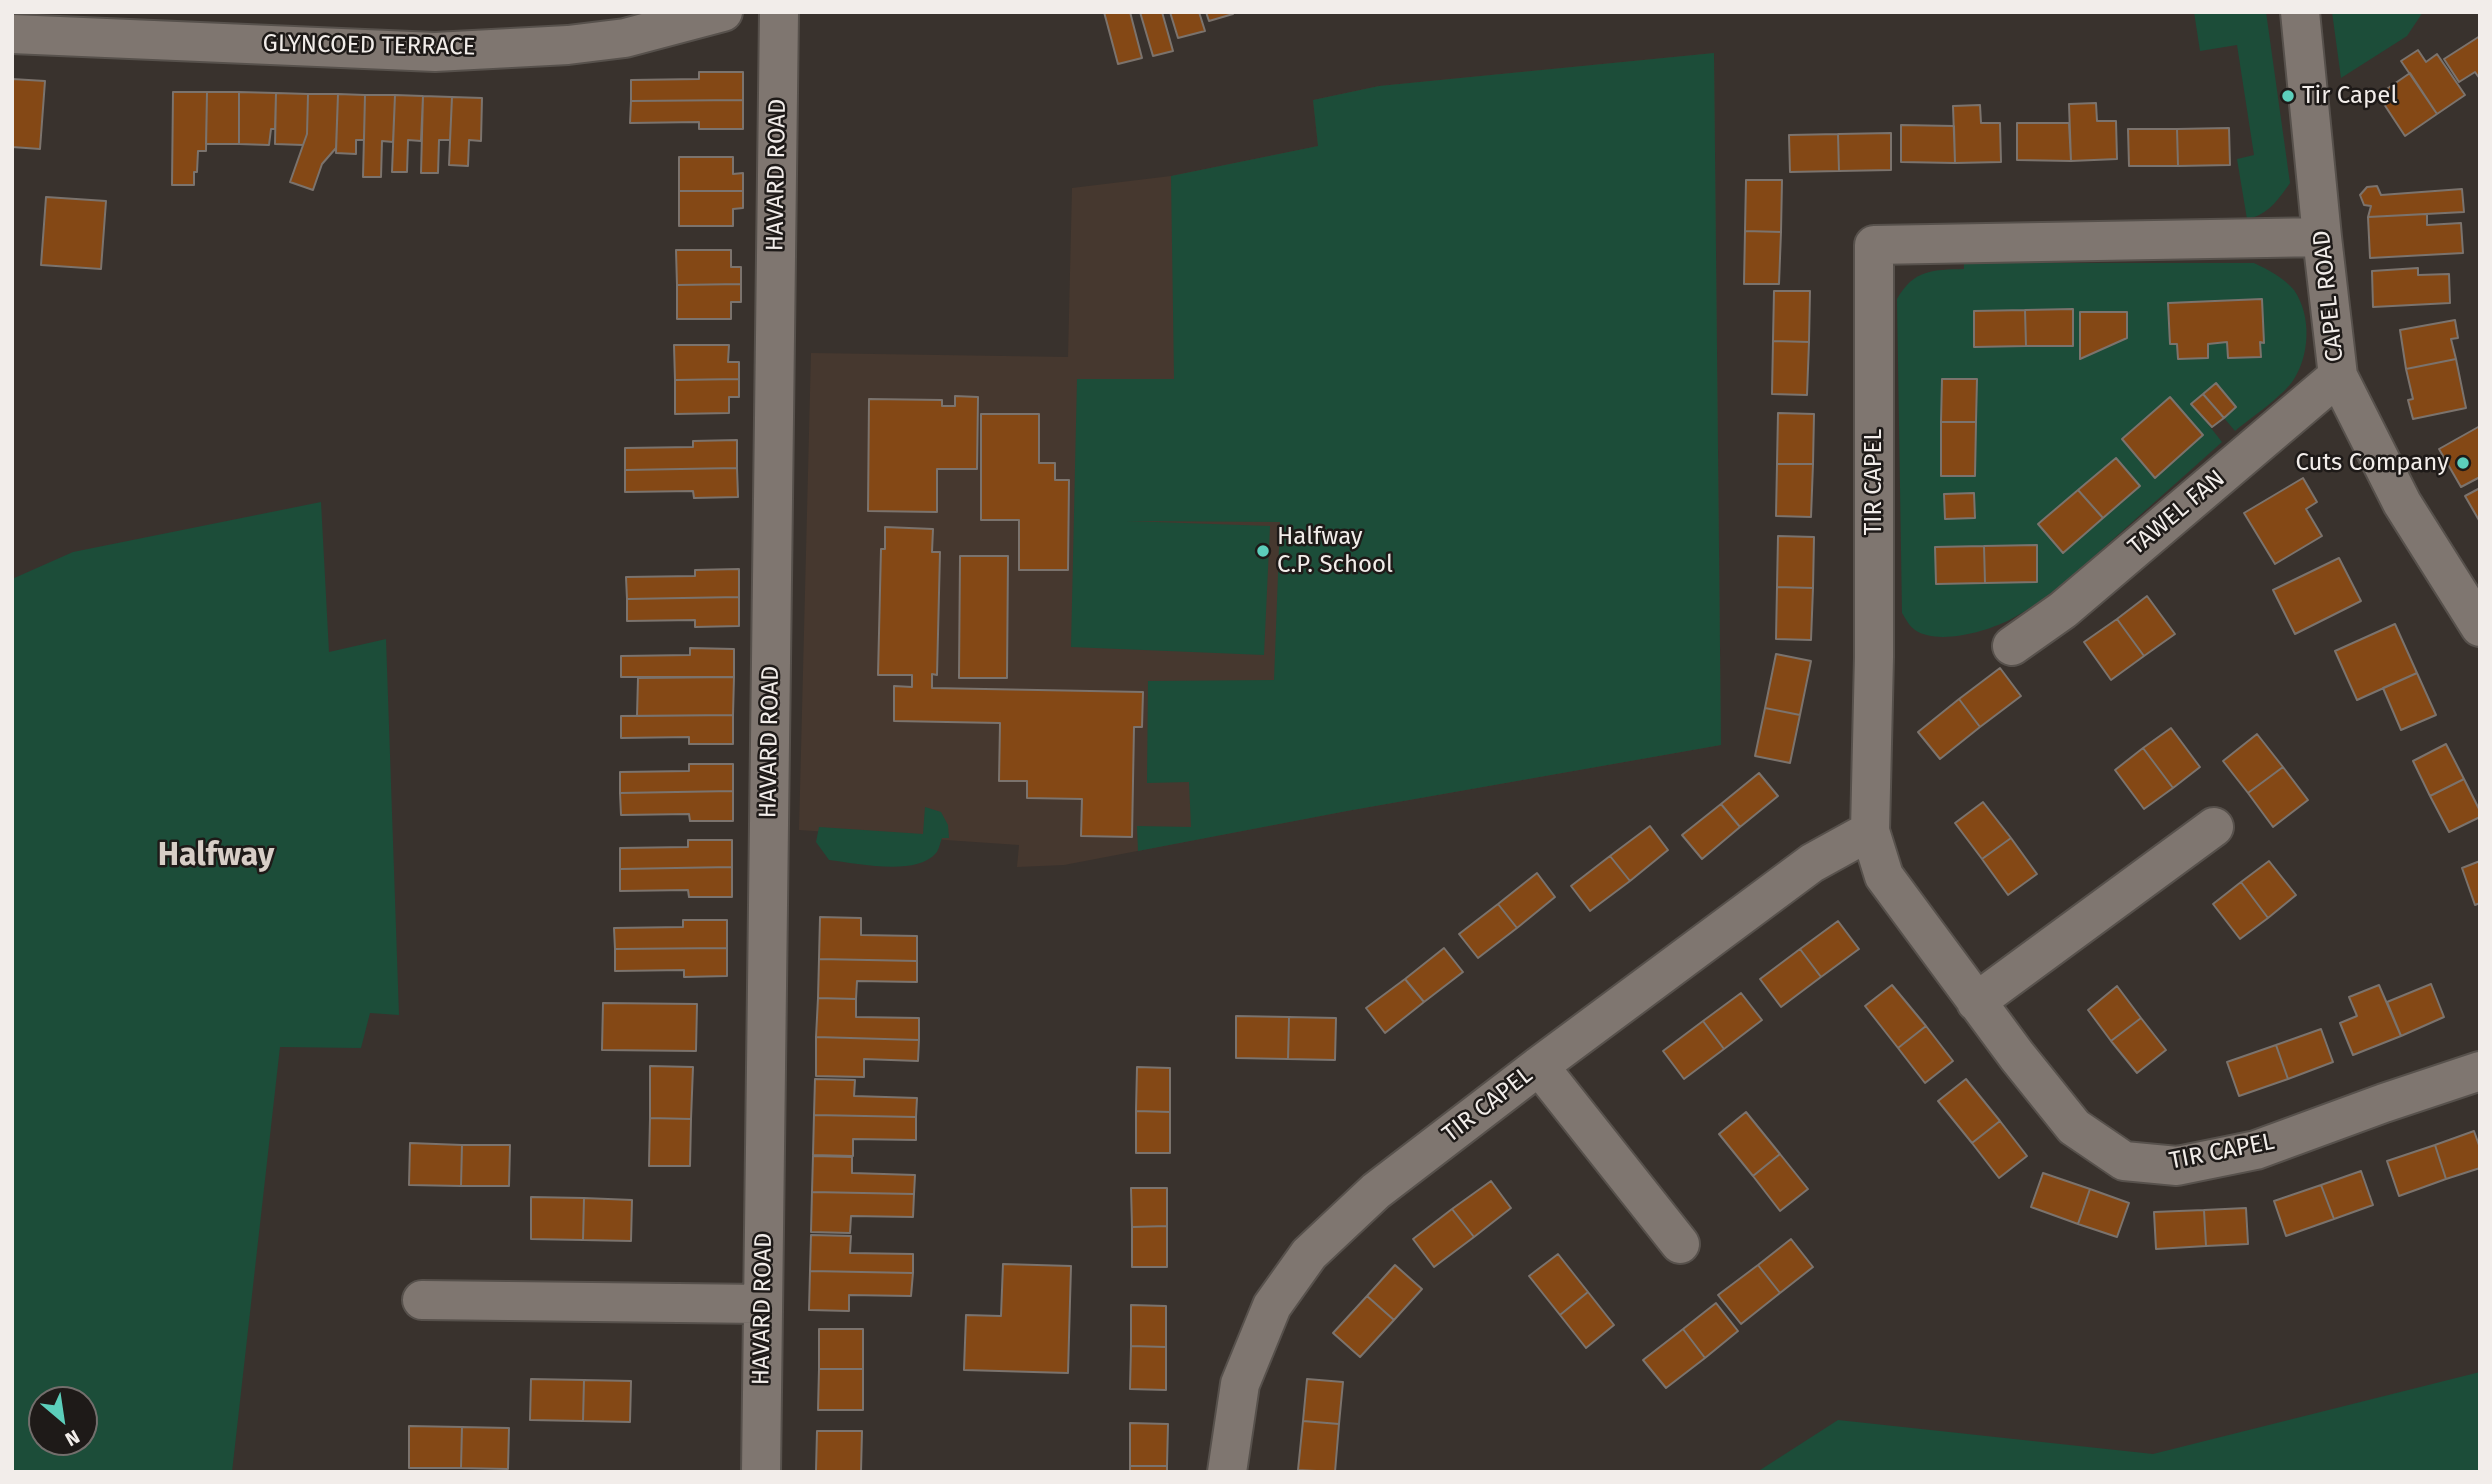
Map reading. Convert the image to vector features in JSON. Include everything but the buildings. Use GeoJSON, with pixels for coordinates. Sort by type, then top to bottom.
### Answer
{"type":"FeatureCollection","features":[{"type":"Feature","properties":{"kind":"street","name":"GLYNCOED TERRACE"},"geometry":{"type":"LineString","coordinates":[[12,34],[435,52],[568,29],[625,38],[723,12]]}},
{"type":"Feature","properties":{"kind":"street","name":"HAVARD ROAD"},"geometry":{"type":"LineString","coordinates":[[761,1472],[779,12]]}},
{"type":"Feature","properties":{"kind":"street","name":"CAPEL ROAD"},"geometry":{"type":"LineString","coordinates":[[2300,12],[2338,376],[2402,503],[2474,607]]}},
{"type":"Feature","properties":{"kind":"street","name":"TIR CAPEL"},"geometry":{"type":"LineString","coordinates":[[2322,236],[1874,245],[1874,657],[1870,831],[1884,876],[1976,1002],[2074,1127],[2124,1161],[2177,1166],[2256,1150],[2480,1071]]}},
{"type":"Feature","properties":{"kind":"street","name":"TAWEL FAN"},"geometry":{"type":"LineString","coordinates":[[2012,646],[2063,610],[2338,376]]}},
{"type":"Feature","properties":{"kind":"street"},"geometry":{"type":"LineString","coordinates":[[1976,1002],[2214,827]]}},
{"type":"Feature","properties":{"kind":"street","name":"TIR CAPEL"},"geometry":{"type":"LineString","coordinates":[[1227,1472],[1240,1384],[1272,1306],[1309,1254],[1376,1191],[1539,1066],[1812,863],[1870,831]]}},
{"type":"Feature","properties":{"kind":"street"},"geometry":{"type":"LineString","coordinates":[[1539,1066],[1680,1244]]}},
{"type":"Feature","properties":{"kind":"street"},"geometry":{"type":"LineString","coordinates":[[422,1300],[763,1304]]}},
{"type":"Feature","properties":{"kind":"shaded area","name":"Halfway C.P. School"},"geometry":{"type":"Polygon","coordinates":[[[1714,53],[1721,745],[1347,811],[1064,865],[1017,867],[1019,845],[799,830],[811,353],[1068,357],[1072,188],[1171,176],[1318,146],[1313,100],[1379,86],[1714,53]]]}},
{"type":"Feature","properties":{"kind":"green space"},"geometry":{"type":"Polygon","coordinates":[[[2194,12],[2266,12],[2290,183],[2272,206],[2247,219],[2237,159],[2254,155],[2237,45],[2200,51],[2194,12]]]}},
{"type":"Feature","properties":{"kind":"green space"},"geometry":{"type":"Polygon","coordinates":[[[2332,12],[2423,12],[2407,36],[2341,78],[2332,12]]]}},
{"type":"Feature","properties":{"kind":"green space","name":"Halfway C.P. School"},"geometry":{"type":"Polygon","coordinates":[[[1714,53],[1721,745],[1138,851],[1137,826],[1191,827],[1189,782],[1147,783],[1148,681],[1274,680],[1280,522],[1126,521],[1270,526],[1264,655],[1071,647],[1077,379],[1174,379],[1171,176],[1318,146],[1313,100],[1379,86],[1714,53]]]}},
{"type":"Feature","properties":{"kind":"green space"},"geometry":{"type":"Polygon","coordinates":[[[1964,263],[2254,263],[2270,271],[2294,290],[2304,312],[2306,336],[2302,361],[2292,382],[2235,431],[2224,418],[2235,407],[2216,384],[2192,404],[2222,442],[2063,583],[2039,602],[2003,623],[1964,635],[1937,637],[1915,630],[1902,613],[1897,299],[1910,282],[1925,273],[1964,269],[1964,263]],[[2262,299],[2168,303],[2170,344],[2177,344],[2178,359],[2208,358],[2208,344],[2227,342],[2228,358],[2260,357],[2260,342],[2264,342],[2262,299]]]}},
{"type":"Feature","properties":{"kind":"green space"},"geometry":{"type":"Polygon","coordinates":[[[321,502],[329,652],[386,639],[399,1015],[370,1013],[361,1048],[280,1047],[232,1472],[12,1472],[12,579],[73,552],[321,502]]]}},
{"type":"Feature","properties":{"kind":"green space"},"geometry":{"type":"Polygon","coordinates":[[[925,807],[941,812],[948,825],[949,838],[942,838],[936,853],[915,865],[885,867],[829,860],[816,842],[819,827],[923,834],[925,807]]]}},
{"type":"Feature","properties":{"kind":"green space"},"geometry":{"type":"Polygon","coordinates":[[[2480,1372],[2480,1472],[1757,1472],[1838,1420],[2153,1454],[2480,1372]]]}},
{"type":"Feature","properties":{"kind":"place","name":"Tir Capel"},"geometry":{"type":"Point","coordinates":[2288,96]}},
{"type":"Feature","properties":{"kind":"place","name":"Cuts Company"},"geometry":{"type":"Point","coordinates":[2463,463]}},
{"type":"Feature","properties":{"kind":"place","name":"Halfway C.P. School"},"geometry":{"type":"Point","coordinates":[1263,551]}},
{"type":"Feature","properties":{"kind":"district","name":"Halfway"},"geometry":{"type":"Point","coordinates":[216,856]}}]}
